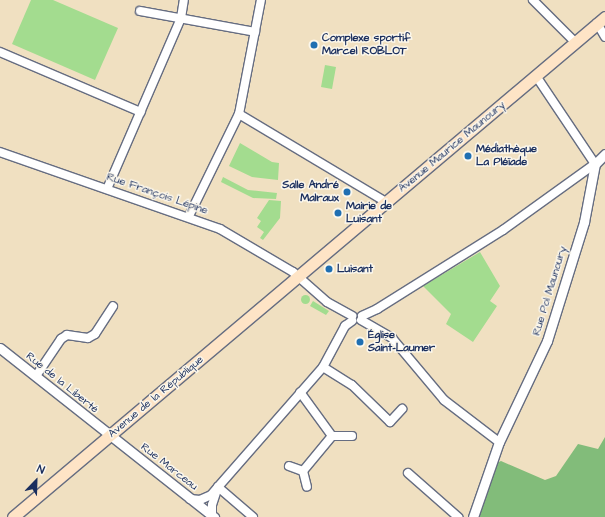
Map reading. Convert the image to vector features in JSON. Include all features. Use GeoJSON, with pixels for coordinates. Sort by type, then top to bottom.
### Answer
{"type":"FeatureCollection","features":[{"type":"Feature","properties":{"kind":"main road","name":"Avenue Maurice Maunoury"},"geometry":{"type":"LineString","coordinates":[[298,276],[601,20]]}},
{"type":"Feature","properties":{"kind":"main road","name":"Avenue de la République"},"geometry":{"type":"LineString","coordinates":[[13,517],[298,276]]}},
{"type":"Feature","properties":{"kind":"street"},"geometry":{"type":"LineString","coordinates":[[107,189],[142,112],[181,18],[184,0]]}},
{"type":"Feature","properties":{"kind":"street"},"geometry":{"type":"LineString","coordinates":[[189,216],[239,114],[261,0]]}},
{"type":"Feature","properties":{"kind":"street"},"geometry":{"type":"LineString","coordinates":[[533,0],[575,42]]}},
{"type":"Feature","properties":{"kind":"street"},"geometry":{"type":"LineString","coordinates":[[140,11],[255,32]]}},
{"type":"Feature","properties":{"kind":"street"},"geometry":{"type":"LineString","coordinates":[[601,20],[605,37]]}},
{"type":"Feature","properties":{"kind":"street"},"geometry":{"type":"LineString","coordinates":[[0,52],[142,112]]}},
{"type":"Feature","properties":{"kind":"street"},"geometry":{"type":"LineString","coordinates":[[536,76],[595,164]]}},
{"type":"Feature","properties":{"kind":"street"},"geometry":{"type":"LineString","coordinates":[[239,114],[386,202]]}},
{"type":"Feature","properties":{"kind":"street","name":"Rue François Lépine"},"geometry":{"type":"LineString","coordinates":[[0,152],[204,222],[252,246],[298,276],[327,302],[352,318]]}},
{"type":"Feature","properties":{"kind":"street"},"geometry":{"type":"LineString","coordinates":[[190,499],[200,500],[211,495],[300,392],[323,368],[345,326],[352,318],[358,323],[362,318],[510,226],[595,164],[605,154]]}},
{"type":"Feature","properties":{"kind":"street","name":"Rue Pol Maunoury"},"geometry":{"type":"LineString","coordinates":[[473,517],[499,442],[548,341],[584,222],[595,164]]}},
{"type":"Feature","properties":{"kind":"street"},"geometry":{"type":"LineString","coordinates":[[36,376],[61,340],[67,335],[88,338],[96,334],[113,306]]}},
{"type":"Feature","properties":{"kind":"street"},"geometry":{"type":"LineString","coordinates":[[362,318],[392,338],[444,400],[499,442]]}},
{"type":"Feature","properties":{"kind":"street","name":"Rue de la Liberté"},"geometry":{"type":"LineString","coordinates":[[0,348],[109,436]]}},
{"type":"Feature","properties":{"kind":"street"},"geometry":{"type":"LineString","coordinates":[[323,368],[352,385],[390,422],[402,409]]}},
{"type":"Feature","properties":{"kind":"street"},"geometry":{"type":"LineString","coordinates":[[300,392],[332,436]]}},
{"type":"Feature","properties":{"kind":"street","name":"Rue Marceau"},"geometry":{"type":"LineString","coordinates":[[109,436],[213,517]]}},
{"type":"Feature","properties":{"kind":"street"},"geometry":{"type":"LineString","coordinates":[[332,436],[352,436]]}},
{"type":"Feature","properties":{"kind":"street"},"geometry":{"type":"LineString","coordinates":[[303,471],[332,436]]}},
{"type":"Feature","properties":{"kind":"street"},"geometry":{"type":"LineString","coordinates":[[289,466],[303,471]]}},
{"type":"Feature","properties":{"kind":"street"},"geometry":{"type":"LineString","coordinates":[[303,471],[307,487]]}},
{"type":"Feature","properties":{"kind":"street"},"geometry":{"type":"LineString","coordinates":[[408,473],[458,517]]}},
{"type":"Feature","properties":{"kind":"street"},"geometry":{"type":"LineString","coordinates":[[213,517],[212,505],[218,487]]}},
{"type":"Feature","properties":{"kind":"street"},"geometry":{"type":"LineString","coordinates":[[218,487],[253,517]]}},
{"type":"Feature","properties":{"kind":"green space"},"geometry":{"type":"Polygon","coordinates":[[[31,0],[53,0],[118,28],[95,80],[12,44],[31,0]]]}},
{"type":"Feature","properties":{"kind":"green space"},"geometry":{"type":"Polygon","coordinates":[[[325,65],[336,67],[332,89],[321,87],[325,65]]]}},
{"type":"Feature","properties":{"kind":"green space"},"geometry":{"type":"Polygon","coordinates":[[[240,143],[272,162],[279,163],[278,180],[252,177],[229,166],[240,143]]]}},
{"type":"Feature","properties":{"kind":"green space"},"geometry":{"type":"Polygon","coordinates":[[[223,177],[248,190],[277,193],[276,199],[253,198],[221,182],[223,177]]]}},
{"type":"Feature","properties":{"kind":"green space"},"geometry":{"type":"Polygon","coordinates":[[[269,200],[281,201],[280,218],[263,240],[260,238],[264,232],[257,227],[261,221],[257,218],[269,200]]]}},
{"type":"Feature","properties":{"kind":"green space"},"geometry":{"type":"Polygon","coordinates":[[[480,252],[500,286],[490,301],[497,306],[473,342],[446,324],[451,314],[423,286],[480,252]]]}},
{"type":"Feature","properties":{"kind":"green space"},"geometry":{"type":"Polygon","coordinates":[[[303,295],[307,295],[309,299],[307,303],[303,303],[301,301],[301,297],[303,295]]]}},
{"type":"Feature","properties":{"kind":"green space"},"geometry":{"type":"Polygon","coordinates":[[[313,301],[329,311],[326,315],[310,306],[313,301]]]}},
{"type":"Feature","properties":{"kind":"green space"},"geometry":{"type":"Polygon","coordinates":[[[605,437],[605,517],[476,517],[494,464],[501,461],[545,480],[556,476],[578,444],[598,449],[605,437]]]}},
{"type":"Feature","properties":{"kind":"place","name":"Complexe sportif Marcel ROBLOT"},"geometry":{"type":"Point","coordinates":[314,45]}},
{"type":"Feature","properties":{"kind":"place","name":"Médiathèque La Pléïade"},"geometry":{"type":"Point","coordinates":[468,156]}},
{"type":"Feature","properties":{"kind":"place","name":"Salle André Malraux"},"geometry":{"type":"Point","coordinates":[347,192]}},
{"type":"Feature","properties":{"kind":"place","name":"Mairie de Luisant"},"geometry":{"type":"Point","coordinates":[338,213]}},
{"type":"Feature","properties":{"kind":"place","name":"Luisant"},"geometry":{"type":"Point","coordinates":[329,269]}},
{"type":"Feature","properties":{"kind":"place","name":"Église Saint-Laumer"},"geometry":{"type":"Point","coordinates":[360,342]}}]}
